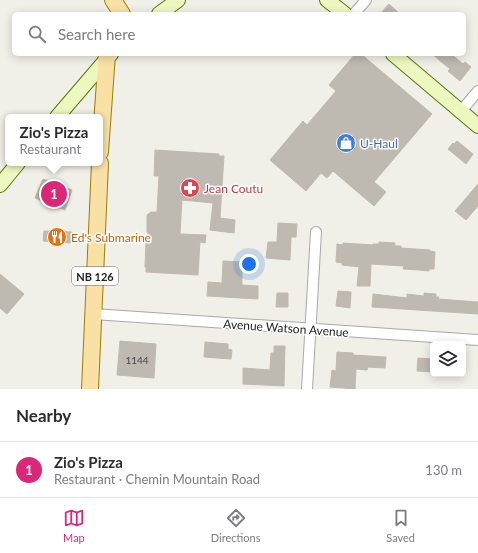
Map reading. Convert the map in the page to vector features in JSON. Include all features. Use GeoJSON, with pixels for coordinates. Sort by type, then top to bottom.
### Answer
{"type":"FeatureCollection","features":[{"type":"Feature","properties":{"kind":"main road"},"geometry":{"type":"LineString","coordinates":[[109,0],[109,12]]}},
{"type":"Feature","properties":{"kind":"main road"},"geometry":{"type":"LineString","coordinates":[[113,0],[121,12]]}},
{"type":"Feature","properties":{"kind":"main road"},"geometry":{"type":"LineString","coordinates":[[103,116],[108,56]]}},
{"type":"Feature","properties":{"kind":"main road","name":"NB 126"},"geometry":{"type":"LineString","coordinates":[[90,389],[100,166]]}},
{"type":"Feature","properties":{"kind":"street"},"geometry":{"type":"LineString","coordinates":[[162,12],[178,0]]}},
{"type":"Feature","properties":{"kind":"street"},"geometry":{"type":"LineString","coordinates":[[327,0],[342,12]]}},
{"type":"Feature","properties":{"kind":"street"},"geometry":{"type":"LineString","coordinates":[[356,12],[366,0]]}},
{"type":"Feature","properties":{"kind":"street"},"geometry":{"type":"LineString","coordinates":[[59,114],[107,56]]}},
{"type":"Feature","properties":{"kind":"street"},"geometry":{"type":"LineString","coordinates":[[395,56],[478,126]]}},
{"type":"Feature","properties":{"kind":"street"},"geometry":{"type":"LineString","coordinates":[[461,111],[478,91]]}},
{"type":"Feature","properties":{"kind":"street"},"geometry":{"type":"LineString","coordinates":[[0,185],[16,166]]}},
{"type":"Feature","properties":{"kind":"street"},"geometry":{"type":"LineString","coordinates":[[307,389],[316,232]]}},
{"type":"Feature","properties":{"kind":"street","name":"Avenue Watson Avenue"},"geometry":{"type":"LineString","coordinates":[[93,314],[310,330],[478,340]]}},
{"type":"Feature","properties":{"kind":"building"},"geometry":{"type":"Polygon","coordinates":[[[389,4],[398,12],[382,12],[389,4]]]}},
{"type":"Feature","properties":{"kind":"building","name":"U-Haul"},"geometry":{"type":"Polygon","coordinates":[[[353,56],[363,56],[432,114],[374,182],[386,192],[374,206],[333,171],[327,178],[321,173],[306,191],[270,160],[303,121],[307,125],[336,91],[329,85],[353,56]]]}},
{"type":"Feature","properties":{"kind":"building"},"geometry":{"type":"Polygon","coordinates":[[[434,56],[453,56],[463,64],[465,62],[471,67],[460,81],[448,71],[450,69],[434,56]]]}},
{"type":"Feature","properties":{"kind":"building"},"geometry":{"type":"Polygon","coordinates":[[[457,141],[473,154],[466,164],[448,149],[457,141]]]}},
{"type":"Feature","properties":{"kind":"building"},"geometry":{"type":"Polygon","coordinates":[[[155,150],[219,154],[219,156],[224,156],[220,218],[235,220],[234,233],[210,230],[213,203],[182,200],[180,234],[206,235],[205,243],[200,242],[198,275],[146,272],[146,241],[151,237],[147,232],[147,215],[151,212],[157,212],[159,176],[154,176],[155,150]]]}},
{"type":"Feature","properties":{"kind":"building"},"geometry":{"type":"Polygon","coordinates":[[[43,179],[72,190],[65,210],[35,198],[43,179]]]}},
{"type":"Feature","properties":{"kind":"building"},"geometry":{"type":"Polygon","coordinates":[[[478,184],[478,206],[466,220],[455,211],[478,184]]]}},
{"type":"Feature","properties":{"kind":"building"},"geometry":{"type":"Polygon","coordinates":[[[278,223],[297,224],[296,237],[291,237],[290,260],[266,258],[268,242],[277,242],[278,223]]]}},
{"type":"Feature","properties":{"kind":"building","name":"Ed's Submarine"},"geometry":{"type":"Polygon","coordinates":[[[44,231],[72,232],[71,243],[43,241],[44,231]]]}},
{"type":"Feature","properties":{"kind":"building"},"geometry":{"type":"Polygon","coordinates":[[[379,242],[395,243],[395,246],[401,246],[401,248],[430,250],[435,252],[434,269],[429,269],[429,271],[403,269],[404,266],[371,264],[370,286],[357,286],[359,267],[342,265],[342,263],[336,262],[337,244],[373,245],[379,244],[379,242]]]}},
{"type":"Feature","properties":{"kind":"building"},"geometry":{"type":"Polygon","coordinates":[[[223,261],[242,262],[242,285],[258,286],[258,299],[207,296],[208,282],[222,283],[223,261]]]}},
{"type":"Feature","properties":{"kind":"building"},"geometry":{"type":"Polygon","coordinates":[[[0,274],[24,294],[7,314],[0,308],[0,274]]]}},
{"type":"Feature","properties":{"kind":"building"},"geometry":{"type":"Polygon","coordinates":[[[338,291],[351,292],[350,308],[336,306],[338,291]]]}},
{"type":"Feature","properties":{"kind":"building"},"geometry":{"type":"Polygon","coordinates":[[[277,293],[288,293],[288,307],[276,307],[277,293]]]}},
{"type":"Feature","properties":{"kind":"building"},"geometry":{"type":"Polygon","coordinates":[[[424,293],[436,294],[436,297],[439,297],[438,299],[478,302],[478,314],[372,307],[373,294],[407,298],[407,294],[424,296],[424,293]]]}},
{"type":"Feature","properties":{"kind":"building"},"geometry":{"type":"Polygon","coordinates":[[[120,341],[156,344],[154,378],[117,375],[120,341]]]}},
{"type":"Feature","properties":{"kind":"building"},"geometry":{"type":"Polygon","coordinates":[[[205,342],[228,344],[228,349],[232,350],[231,359],[204,357],[205,342]]]}},
{"type":"Feature","properties":{"kind":"building"},"geometry":{"type":"Polygon","coordinates":[[[274,346],[285,346],[284,386],[243,384],[243,368],[270,370],[271,353],[274,353],[274,346]]]}},
{"type":"Feature","properties":{"kind":"building"},"geometry":{"type":"Polygon","coordinates":[[[337,352],[353,353],[353,355],[386,357],[385,368],[368,367],[367,370],[356,369],[355,389],[330,387],[332,370],[336,371],[337,352]]]}},
{"type":"Feature","properties":{"kind":"building"},"geometry":{"type":"Polygon","coordinates":[[[418,358],[430,359],[430,372],[417,371],[418,358]]]}},
{"type":"Feature","properties":{"kind":"place","name":"U-Haul"},"geometry":{"type":"Point","coordinates":[346,143]}},
{"type":"Feature","properties":{"kind":"place","name":"Jean Coutu"},"geometry":{"type":"Point","coordinates":[190,188]}},
{"type":"Feature","properties":{"kind":"place","name":"Zio's Pizza"},"geometry":{"type":"Point","coordinates":[54,194]}},
{"type":"Feature","properties":{"kind":"place","name":"Ed's Submarine"},"geometry":{"type":"Point","coordinates":[57,237]}}]}
